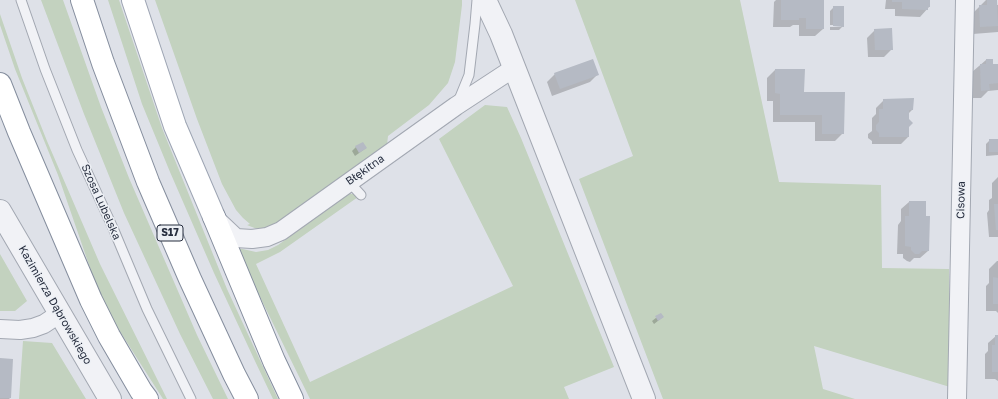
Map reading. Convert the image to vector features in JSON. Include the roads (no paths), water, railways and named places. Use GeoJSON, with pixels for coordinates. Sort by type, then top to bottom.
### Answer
{"type":"FeatureCollection","features":[{"type":"Feature","properties":{"kind":"main road","name":"S17"},"geometry":{"type":"LineString","coordinates":[[82,0],[103,63],[148,182],[196,292],[247,399]]}},
{"type":"Feature","properties":{"kind":"main road"},"geometry":{"type":"LineString","coordinates":[[132,0],[176,126],[274,362],[292,399]]}},
{"type":"Feature","properties":{"kind":"main road"},"geometry":{"type":"LineString","coordinates":[[0,84],[91,300],[109,336],[147,399]]}},
{"type":"Feature","properties":{"kind":"street"},"geometry":{"type":"LineString","coordinates":[[485,0],[501,34],[644,399]]}},
{"type":"Feature","properties":{"kind":"street","name":"Cisowa"},"geometry":{"type":"LineString","coordinates":[[957,399],[965,0]]}},
{"type":"Feature","properties":{"kind":"street","name":"Błękitna"},"geometry":{"type":"LineString","coordinates":[[214,217],[236,238],[252,240],[267,237],[281,231],[456,106],[514,68]]}},
{"type":"Feature","properties":{"kind":"street","name":"Kazimierza Dąbrowskiego"},"geometry":{"type":"LineString","coordinates":[[0,211],[110,399]]}},
{"type":"Feature","properties":{"kind":"street"},"geometry":{"type":"LineString","coordinates":[[0,329],[20,330],[33,328],[44,324],[59,314]]}},
{"type":"Feature","properties":{"kind":"lane","name":"Szosa Lubelska"},"geometry":{"type":"LineString","coordinates":[[21,0],[45,69],[77,150],[113,228],[147,309],[191,399]]}},
{"type":"Feature","properties":{"kind":"lane"},"geometry":{"type":"LineString","coordinates":[[456,106],[469,75],[476,24],[477,0]]}},
{"type":"Feature","properties":{"kind":"lane"},"geometry":{"type":"LineString","coordinates":[[349,182],[361,195]]}}]}
